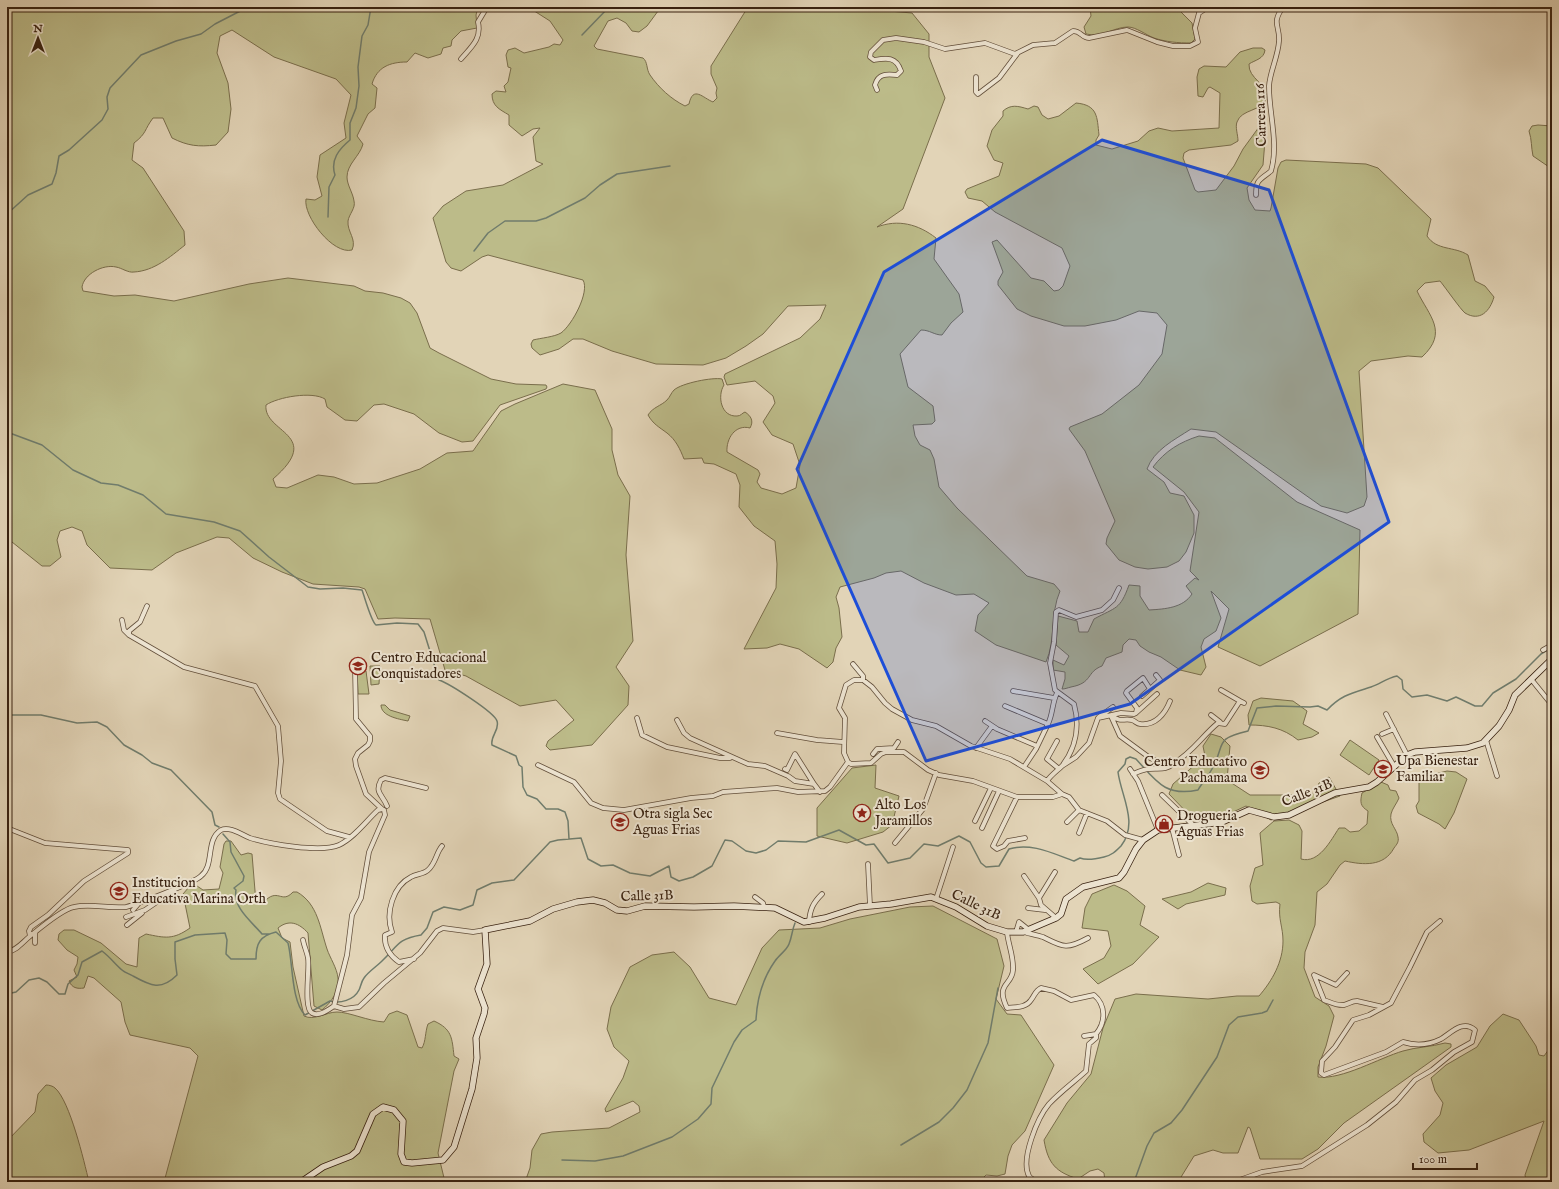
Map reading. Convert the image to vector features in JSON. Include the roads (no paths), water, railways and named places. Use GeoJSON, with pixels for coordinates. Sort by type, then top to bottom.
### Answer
{"type":"FeatureCollection","features":[{"type":"Feature","properties":{"kind":"street"},"geometry":{"type":"LineString","coordinates":[[461,59],[478,39],[480,31],[478,22],[487,7]]}},
{"type":"Feature","properties":{"kind":"street"},"geometry":{"type":"LineString","coordinates":[[976,77],[976,92],[978,94],[999,78],[1017,54],[1033,45],[1055,43],[1075,31],[1084,38],[1089,38],[1131,31],[1162,44],[1173,46],[1192,45],[1198,42],[1195,28],[1199,13],[1208,7]]}},
{"type":"Feature","properties":{"kind":"street","name":"Carrera 116"},"geometry":{"type":"LineString","coordinates":[[1256,195],[1256,184],[1260,178],[1270,172],[1272,166],[1274,142],[1269,85],[1279,43],[1275,20],[1283,7]]}},
{"type":"Feature","properties":{"kind":"street"},"geometry":{"type":"LineString","coordinates":[[877,90],[875,84],[878,78],[885,74],[897,75],[901,71],[897,63],[891,58],[884,57],[874,60],[870,57],[871,52],[883,40],[896,38],[918,41],[945,49],[985,43],[1017,54]]}},
{"type":"Feature","properties":{"kind":"street"},"geometry":{"type":"LineString","coordinates":[[1060,767],[1074,744],[1077,729],[1074,704],[1055,690],[1050,670],[1056,612],[1059,610],[1076,617],[1102,610],[1113,600],[1119,588]]}},
{"type":"Feature","properties":{"kind":"street"},"geometry":{"type":"LineString","coordinates":[[129,634],[129,630],[140,622],[147,606]]}},
{"type":"Feature","properties":{"kind":"street"},"geometry":{"type":"LineString","coordinates":[[122,620],[124,630],[129,634],[184,667],[255,686],[278,726],[281,761],[278,792],[280,799],[327,831],[349,838]]}},
{"type":"Feature","properties":{"kind":"street"},"geometry":{"type":"LineString","coordinates":[[1543,650],[1552,646]]}},
{"type":"Feature","properties":{"kind":"street","name":"Calle 31B"},"geometry":{"type":"LineString","coordinates":[[334,1004],[344,1010],[359,1007],[384,983],[414,959],[439,930],[443,928],[473,932],[485,930],[530,921],[554,909],[577,902],[593,900],[605,903],[617,910],[627,911],[644,906],[764,907],[780,909],[796,919],[808,922],[870,906],[931,897],[956,907],[987,926],[1007,932],[1027,931],[1056,918],[1061,914],[1066,899],[1083,887],[1119,878],[1143,840],[1158,830],[1222,822],[1250,810],[1274,817],[1288,815],[1335,793],[1368,787],[1407,755],[1415,752],[1467,748],[1486,740],[1499,726],[1509,710],[1515,695],[1552,659]]}},
{"type":"Feature","properties":{"kind":"street"},"geometry":{"type":"LineString","coordinates":[[853,664],[863,676],[863,680]]}},
{"type":"Feature","properties":{"kind":"street"},"geometry":{"type":"LineString","coordinates":[[303,940],[308,958],[307,1001],[311,1013],[320,1014],[334,1004],[347,955],[352,915],[361,898],[369,852],[385,815],[384,810],[366,794],[356,766],[358,753],[368,745],[370,736],[356,719],[355,668]]}},
{"type":"Feature","properties":{"kind":"street"},"geometry":{"type":"LineString","coordinates":[[1142,696],[1160,680],[1156,675]]}},
{"type":"Feature","properties":{"kind":"street"},"geometry":{"type":"LineString","coordinates":[[1136,713],[1137,708],[1126,693],[1129,688],[1142,676],[1150,689]]}},
{"type":"Feature","properties":{"kind":"street"},"geometry":{"type":"LineString","coordinates":[[1531,679],[1552,705]]}},
{"type":"Feature","properties":{"kind":"street"},"geometry":{"type":"LineString","coordinates":[[1062,794],[1053,797],[1017,797],[973,781],[936,773],[920,765],[909,754],[899,752],[881,754],[874,761],[868,763],[851,764],[848,762],[844,753],[843,742],[845,718],[839,708],[845,687],[854,680],[863,680],[872,687],[892,709],[912,720],[936,726],[976,748],[1005,757],[1024,767],[1046,781],[1062,794],[1068,796],[1079,810],[1107,821],[1125,835],[1143,840]]}},
{"type":"Feature","properties":{"kind":"street"},"geometry":{"type":"LineString","coordinates":[[1221,690],[1244,703]]}},
{"type":"Feature","properties":{"kind":"street"},"geometry":{"type":"LineString","coordinates":[[1013,691],[1054,698]]}},
{"type":"Feature","properties":{"kind":"street"},"geometry":{"type":"LineString","coordinates":[[1024,767],[1037,746],[1052,716],[1054,698],[1057,692]]}},
{"type":"Feature","properties":{"kind":"street"},"geometry":{"type":"LineString","coordinates":[[1099,717],[1121,713],[1134,714],[1157,694]]}},
{"type":"Feature","properties":{"kind":"street"},"geometry":{"type":"LineString","coordinates":[[1111,716],[1120,722],[1132,720],[1139,724],[1148,724],[1163,714],[1170,701]]}},
{"type":"Feature","properties":{"kind":"street"},"geometry":{"type":"LineString","coordinates":[[1211,715],[1225,724],[1240,701]]}},
{"type":"Feature","properties":{"kind":"street"},"geometry":{"type":"LineString","coordinates":[[1005,706],[1048,724]]}},
{"type":"Feature","properties":{"kind":"street"},"geometry":{"type":"LineString","coordinates":[[1046,781],[1060,767],[1076,757],[1089,743],[1097,719],[1113,707]]}},
{"type":"Feature","properties":{"kind":"street"},"geometry":{"type":"LineString","coordinates":[[1386,714],[1407,755]]}},
{"type":"Feature","properties":{"kind":"street"},"geometry":{"type":"LineString","coordinates":[[1111,716],[1120,736],[1125,740],[1150,758],[1157,761],[1174,763]]}},
{"type":"Feature","properties":{"kind":"street"},"geometry":{"type":"LineString","coordinates":[[637,718],[642,735],[667,747],[720,758],[731,758]]}},
{"type":"Feature","properties":{"kind":"street"},"geometry":{"type":"LineString","coordinates":[[677,720],[684,733],[690,738],[731,758],[748,764],[765,766],[788,776],[795,781],[814,784]]}},
{"type":"Feature","properties":{"kind":"street"},"geometry":{"type":"LineString","coordinates":[[985,721],[992,726],[1037,746]]}},
{"type":"Feature","properties":{"kind":"street"},"geometry":{"type":"LineString","coordinates":[[1133,774],[1142,770],[1169,768],[1194,747],[1207,732],[1220,722]]}},
{"type":"Feature","properties":{"kind":"street"},"geometry":{"type":"LineString","coordinates":[[976,748],[992,726]]}},
{"type":"Feature","properties":{"kind":"street"},"geometry":{"type":"LineString","coordinates":[[1382,734],[1394,729]]}},
{"type":"Feature","properties":{"kind":"street"},"geometry":{"type":"LineString","coordinates":[[777,732],[817,740],[843,742]]}},
{"type":"Feature","properties":{"kind":"street"},"geometry":{"type":"LineString","coordinates":[[1377,737],[1394,766]]}},
{"type":"Feature","properties":{"kind":"street"},"geometry":{"type":"LineString","coordinates":[[1486,740],[1497,776]]}},
{"type":"Feature","properties":{"kind":"street"},"geometry":{"type":"LineString","coordinates":[[1057,741],[1047,759],[1060,767]]}},
{"type":"Feature","properties":{"kind":"street"},"geometry":{"type":"LineString","coordinates":[[873,754],[877,749],[894,748],[898,742]]}},
{"type":"Feature","properties":{"kind":"street"},"geometry":{"type":"LineString","coordinates":[[784,769],[787,770],[794,754],[820,792]]}},
{"type":"Feature","properties":{"kind":"street"},"geometry":{"type":"LineString","coordinates":[[538,765],[574,782],[591,803],[607,809],[624,810],[691,798],[713,796],[723,792],[777,788],[793,791],[820,792],[828,790],[848,762]]}},
{"type":"Feature","properties":{"kind":"street"},"geometry":{"type":"LineString","coordinates":[[1130,769],[1154,816],[1158,830]]}},
{"type":"Feature","properties":{"kind":"street"},"geometry":{"type":"LineString","coordinates":[[895,843],[923,809],[936,773]]}},
{"type":"Feature","properties":{"kind":"street"},"geometry":{"type":"LineString","coordinates":[[387,806],[379,796],[378,790],[381,780],[385,778],[426,788]]}},
{"type":"Feature","properties":{"kind":"street"},"geometry":{"type":"LineString","coordinates":[[975,821],[991,788]]}},
{"type":"Feature","properties":{"kind":"street"},"geometry":{"type":"LineString","coordinates":[[982,828],[999,791]]}},
{"type":"Feature","properties":{"kind":"street"},"geometry":{"type":"LineString","coordinates":[[1162,795],[1193,825]]}},
{"type":"Feature","properties":{"kind":"street"},"geometry":{"type":"LineString","coordinates":[[1017,797],[993,846],[997,849],[1004,846],[1008,841],[1025,838]]}},
{"type":"Feature","properties":{"kind":"street"},"geometry":{"type":"LineString","coordinates":[[7,952],[16,949],[34,933],[74,907],[126,907],[176,889],[201,877],[209,865],[210,851],[214,839],[222,830],[227,829],[262,842],[294,847],[339,845],[349,838],[378,810],[382,809]]}},
{"type":"Feature","properties":{"kind":"street"},"geometry":{"type":"LineString","coordinates":[[1067,822],[1079,810]]}},
{"type":"Feature","properties":{"kind":"street"},"geometry":{"type":"LineString","coordinates":[[1079,833],[1087,813]]}},
{"type":"Feature","properties":{"kind":"street"},"geometry":{"type":"LineString","coordinates":[[7,828],[45,843],[128,850],[128,853],[84,881],[48,915],[31,927],[29,930],[30,936]]}},
{"type":"Feature","properties":{"kind":"street"},"geometry":{"type":"LineString","coordinates":[[1172,828],[1179,855]]}},
{"type":"Feature","properties":{"kind":"street"},"geometry":{"type":"LineString","coordinates":[[414,959],[399,962],[388,952],[384,942],[385,935],[392,932],[390,924],[391,907],[396,889],[411,876],[427,871],[433,866],[437,852],[442,846]]}},
{"type":"Feature","properties":{"kind":"street"},"geometry":{"type":"LineString","coordinates":[[936,899],[953,847]]}},
{"type":"Feature","properties":{"kind":"street"},"geometry":{"type":"LineString","coordinates":[[868,864],[870,906]]}},
{"type":"Feature","properties":{"kind":"street"},"geometry":{"type":"LineString","coordinates":[[1040,898],[1055,872]]}},
{"type":"Feature","properties":{"kind":"street"},"geometry":{"type":"LineString","coordinates":[[1024,876],[1040,898],[1041,904],[1056,918]]}},
{"type":"Feature","properties":{"kind":"street"},"geometry":{"type":"LineString","coordinates":[[127,925],[145,910],[176,889]]}},
{"type":"Feature","properties":{"kind":"street"},"geometry":{"type":"LineString","coordinates":[[808,922],[810,910],[814,902],[822,894]]}},
{"type":"Feature","properties":{"kind":"street"},"geometry":{"type":"LineString","coordinates":[[755,897],[763,903],[764,907]]}},
{"type":"Feature","properties":{"kind":"street"},"geometry":{"type":"LineString","coordinates":[[132,910],[140,902]]}},
{"type":"Feature","properties":{"kind":"street"},"geometry":{"type":"LineString","coordinates":[[1028,908],[1038,908],[1047,911]]}},
{"type":"Feature","properties":{"kind":"street"},"geometry":{"type":"LineString","coordinates":[[126,917],[145,910]]}},
{"type":"Feature","properties":{"kind":"street"},"geometry":{"type":"LineString","coordinates":[[1234,1182],[1262,1172],[1302,1166],[1367,1125],[1396,1102],[1415,1080],[1432,1070],[1454,1052],[1472,1042],[1475,1035],[1474,1030],[1471,1027],[1464,1026],[1450,1032],[1441,1039],[1427,1044],[1414,1046],[1403,1042],[1386,1052],[1324,1075],[1321,1073],[1322,1061],[1335,1048],[1353,1020],[1369,1015],[1394,1000],[1427,932],[1440,921]]}},
{"type":"Feature","properties":{"kind":"street"},"geometry":{"type":"LineString","coordinates":[[1016,932],[1019,922],[1027,931],[1043,937],[1058,946],[1069,946],[1088,938]]}},
{"type":"Feature","properties":{"kind":"street"},"geometry":{"type":"LineString","coordinates":[[300,1182],[323,1167],[351,1156],[357,1151],[373,1114],[383,1107],[394,1110],[403,1121],[401,1159],[404,1162],[412,1163],[443,1160],[454,1147],[472,1090],[477,1058],[476,1038],[484,1014],[484,1008],[478,989],[487,964],[485,930]]}},
{"type":"Feature","properties":{"kind":"street"},"geometry":{"type":"LineString","coordinates":[[1007,932],[1014,971],[1003,990],[1002,998],[1007,1008],[1026,1005],[1031,1001],[1037,990],[1041,988],[1054,991],[1071,1000],[1094,995],[1099,999],[1103,1013],[1100,1029],[1096,1034],[1096,1038],[1089,1044],[1086,1071],[1049,1104],[1034,1130],[1028,1153],[1027,1169],[1029,1177],[1036,1182]]}},
{"type":"Feature","properties":{"kind":"street"},"geometry":{"type":"LineString","coordinates":[[34,933],[35,943]]}},
{"type":"Feature","properties":{"kind":"street"},"geometry":{"type":"LineString","coordinates":[[1347,973],[1336,985],[1314,975],[1324,1000],[1344,1005],[1357,1001],[1383,1007]]}},
{"type":"Feature","properties":{"kind":"street"},"geometry":{"type":"LineString","coordinates":[[1084,1036],[1096,1034]]}},
{"type":"Feature","properties":{"kind":"waterway"},"geometry":{"type":"LineString","coordinates":[[7,214],[28,195],[52,184],[56,173],[59,156],[69,150],[102,120],[108,109],[107,97],[110,88],[141,55],[176,41],[201,34],[215,24],[248,7]]}},
{"type":"Feature","properties":{"kind":"waterway"},"geometry":{"type":"LineString","coordinates":[[328,217],[329,187],[335,175],[334,164],[336,155],[350,140],[350,123],[356,108],[359,86],[358,67],[362,36],[368,25],[371,7]]}},
{"type":"Feature","properties":{"kind":"waterway"},"geometry":{"type":"LineString","coordinates":[[582,35],[609,7]]}},
{"type":"Feature","properties":{"kind":"waterway"},"geometry":{"type":"LineString","coordinates":[[474,251],[488,233],[505,221],[536,221],[546,218],[585,198],[600,185],[617,174],[670,166]]}},
{"type":"Feature","properties":{"kind":"waterway"},"geometry":{"type":"LineString","coordinates":[[7,432],[42,445],[73,470],[101,483],[118,485],[143,495],[166,514],[214,522],[240,531],[269,557],[308,587],[320,589],[343,588],[362,590],[370,614],[376,625],[397,623],[418,624],[424,632],[439,680],[471,699],[494,717],[498,724],[492,739],[492,745],[516,756],[519,765],[522,767],[523,787],[527,795],[537,799],[546,809],[558,809],[565,812],[568,821],[569,839]]}},
{"type":"Feature","properties":{"kind":"waterway"},"geometry":{"type":"LineString","coordinates":[[7,994],[16,992],[29,980],[39,978],[47,982],[59,994],[65,994],[68,984],[78,975],[82,962],[102,951],[125,972],[145,982],[161,985],[177,975],[175,942],[195,935],[225,933],[227,940],[226,954],[231,959],[256,959],[258,944],[260,941],[266,936],[276,932],[288,943],[297,1001],[300,1009],[305,1015],[330,1001],[338,1002],[350,999],[357,993],[366,976],[398,944],[407,939],[421,935],[427,928],[433,912],[444,907],[460,910],[473,905],[477,890],[492,883],[514,880],[550,842],[558,840],[581,838],[588,859],[601,866],[613,865],[630,873],[650,876],[669,866],[671,877],[679,881],[693,877],[712,866],[725,840],[732,841],[746,851],[756,853],[766,850],[778,841],[806,842],[839,830],[866,845],[874,844],[888,863],[910,858],[924,844],[938,846],[959,836],[970,842],[981,863],[986,867],[999,866],[1009,849],[1017,847],[1034,848],[1074,861],[1080,858],[1089,860],[1101,858],[1115,852],[1121,846],[1129,828],[1129,819],[1118,772],[1125,764],[1126,759],[1130,757],[1136,759],[1149,774],[1169,789],[1187,792],[1198,790],[1212,769],[1222,744],[1230,737],[1248,731],[1257,708],[1276,706],[1318,706],[1327,710],[1347,695],[1397,676],[1402,680],[1403,689],[1412,697],[1427,695],[1447,701],[1456,697],[1475,706],[1482,706],[1493,693],[1516,679],[1541,654],[1552,647]]}},
{"type":"Feature","properties":{"kind":"waterway"},"geometry":{"type":"LineString","coordinates":[[7,715],[41,715],[77,723],[97,722],[107,727],[124,745],[142,755],[152,763],[171,770],[212,812],[215,825],[219,827]]}},
{"type":"Feature","properties":{"kind":"waterway"},"geometry":{"type":"LineString","coordinates":[[223,834],[230,842],[231,852],[244,876],[243,881],[234,888],[236,890],[237,903],[244,914],[262,934],[270,934]]}},
{"type":"Feature","properties":{"kind":"waterway"},"geometry":{"type":"LineString","coordinates":[[562,1160],[595,1161],[623,1156],[672,1137],[698,1119],[711,1104],[712,1088],[734,1042],[742,1030],[756,1020],[759,997],[767,974],[775,961],[788,946],[795,923]]}},
{"type":"Feature","properties":{"kind":"waterway"},"geometry":{"type":"LineString","coordinates":[[901,1145],[939,1122],[953,1108],[967,1090],[988,1043],[998,988]]}},
{"type":"Feature","properties":{"kind":"waterway"},"geometry":{"type":"LineString","coordinates":[[1134,1182],[1147,1146],[1154,1133],[1171,1123],[1182,1110],[1217,1057],[1229,1025],[1238,1017],[1267,1011],[1273,1000]]}},
{"type":"Feature","properties":{"kind":"place","name":"Centro Educacional Conquistadores"},"geometry":{"type":"Point","coordinates":[358,666]}},
{"type":"Feature","properties":{"kind":"place","name":"Upa Bienestar Familiar"},"geometry":{"type":"Point","coordinates":[1383,769]}},
{"type":"Feature","properties":{"kind":"place","name":"Centro Educativo Pachamama"},"geometry":{"type":"Point","coordinates":[1260,770]}},
{"type":"Feature","properties":{"kind":"place","name":"Alto Los Jaramillos"},"geometry":{"type":"Point","coordinates":[862,813]}},
{"type":"Feature","properties":{"kind":"place","name":"Otra sigla Sec Aguas Frias"},"geometry":{"type":"Point","coordinates":[620,822]}},
{"type":"Feature","properties":{"kind":"place","name":"Drogueria Aguas Frias"},"geometry":{"type":"Point","coordinates":[1164,824]}},
{"type":"Feature","properties":{"kind":"place","name":"Institucion Educativa Marina Orth"},"geometry":{"type":"Point","coordinates":[119,891]}}]}
